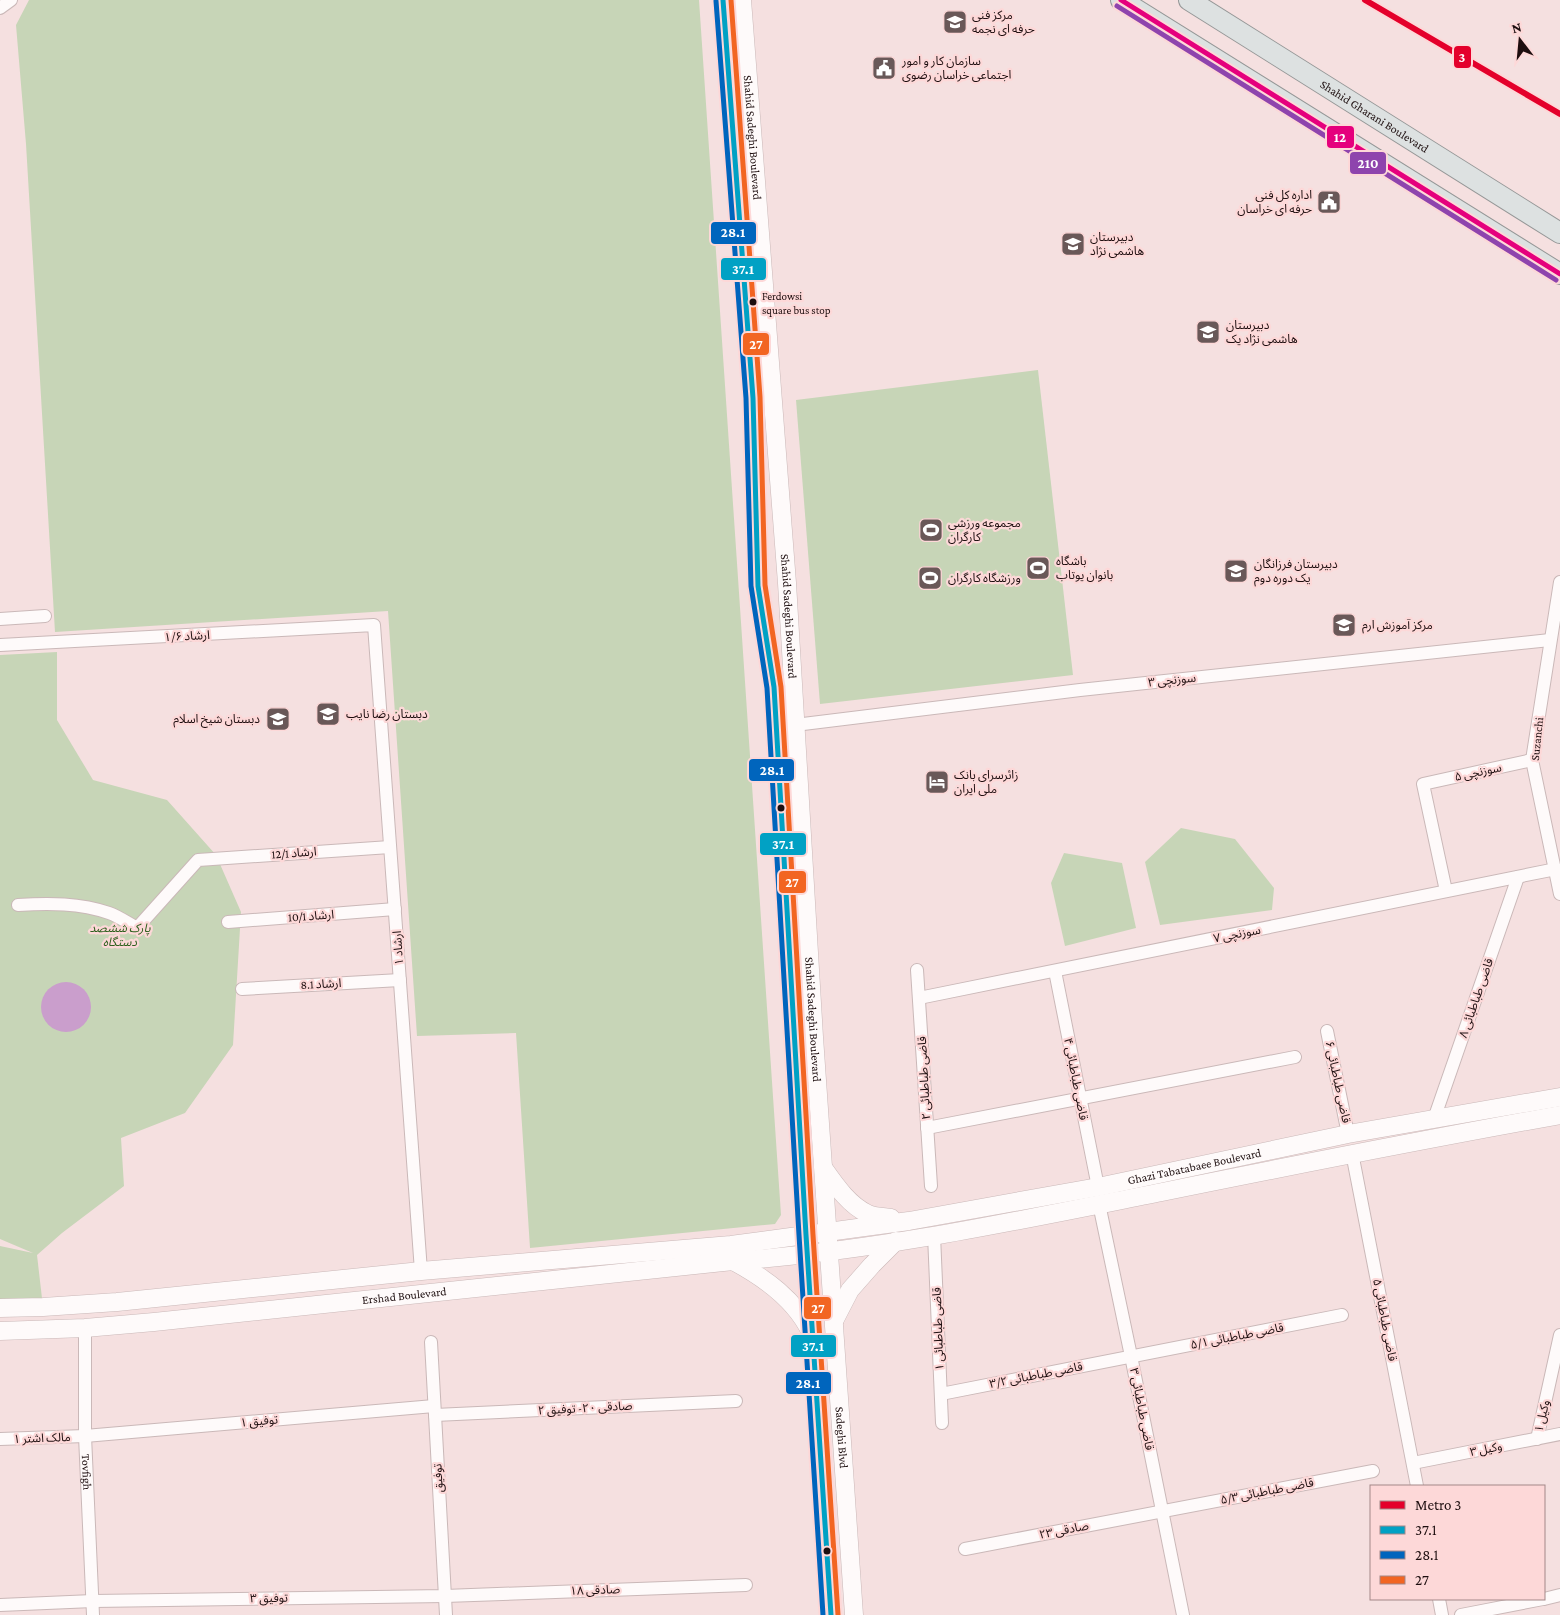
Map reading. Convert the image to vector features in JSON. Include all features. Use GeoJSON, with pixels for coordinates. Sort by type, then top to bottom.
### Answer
{"type":"FeatureCollection","features":[{"type":"Feature","properties":{"kind":"main road","name":"Shahid Sadeghi Boulevard"},"geometry":{"type":"LineString","coordinates":[[723,0],[753,398],[758,586],[774,687],[806,1235],[814,1341]]}},
{"type":"Feature","properties":{"kind":"main road","name":"Shahid Sadeghi Boulevard"},"geometry":{"type":"LineString","coordinates":[[742,0],[786,583],[828,1232]]}},
{"type":"Feature","properties":{"kind":"main road"},"geometry":{"type":"LineString","coordinates":[[1121,0],[1560,274]]}},
{"type":"Feature","properties":{"kind":"main road","name":"Shahid Gharani Boulevard"},"geometry":{"type":"LineString","coordinates":[[1189,0],[1560,232]]}},
{"type":"Feature","properties":{"kind":"main road"},"geometry":{"type":"LineString","coordinates":[[758,586],[786,583]]}},
{"type":"Feature","properties":{"kind":"main road","name":"Ghazi Tabatabaee Boulevard"},"geometry":{"type":"LineString","coordinates":[[828,1232],[909,1221],[1098,1187],[1348,1134],[1560,1097]]}},
{"type":"Feature","properties":{"kind":"main road","name":"Ghazi Tabatabaee Boulevard"},"geometry":{"type":"LineString","coordinates":[[808,1254],[934,1235],[1352,1153],[1560,1115]]}},
{"type":"Feature","properties":{"kind":"main road"},"geometry":{"type":"LineString","coordinates":[[824,1168],[838,1189],[869,1214],[909,1221]]}},
{"type":"Feature","properties":{"kind":"main road","name":"Ershad Boulevard"},"geometry":{"type":"LineString","coordinates":[[0,1308],[44,1308],[116,1302],[421,1271],[732,1245],[828,1232]]}},
{"type":"Feature","properties":{"kind":"main road","name":"Sadeghi Blvd"},"geometry":{"type":"LineString","coordinates":[[828,1232],[854,1615]]}},
{"type":"Feature","properties":{"kind":"main road"},"geometry":{"type":"LineString","coordinates":[[834,1321],[850,1290],[896,1241]]}},
{"type":"Feature","properties":{"kind":"main road","name":"Ershad Boulevard"},"geometry":{"type":"LineString","coordinates":[[0,1331],[84,1328],[808,1254]]}},
{"type":"Feature","properties":{"kind":"main road"},"geometry":{"type":"LineString","coordinates":[[734,1261],[758,1274],[794,1306],[806,1323],[814,1341]]}},
{"type":"Feature","properties":{"kind":"main road","name":"Sadeghi Blvd"},"geometry":{"type":"LineString","coordinates":[[814,1341],[832,1615]]}},
{"type":"Feature","properties":{"kind":"street"},"geometry":{"type":"LineString","coordinates":[[0,8],[11,0]]}},
{"type":"Feature","properties":{"kind":"street","name":"Suzanchi"},"geometry":{"type":"LineString","coordinates":[[1560,582],[1532,760],[1558,875],[1560,894]]}},
{"type":"Feature","properties":{"kind":"street"},"geometry":{"type":"LineString","coordinates":[[0,619],[45,616]]}},
{"type":"Feature","properties":{"kind":"street","name":"ارشاد ۱/۶"},"geometry":{"type":"LineString","coordinates":[[0,645],[374,625]]}},
{"type":"Feature","properties":{"kind":"street","name":"ارشاد ۱"},"geometry":{"type":"LineString","coordinates":[[374,625],[421,1271]]}},
{"type":"Feature","properties":{"kind":"street","name":"سوزنچی ۳"},"geometry":{"type":"LineString","coordinates":[[795,725],[1080,690],[1550,640]]}},
{"type":"Feature","properties":{"kind":"street","name":"سوزنچی ۵"},"geometry":{"type":"LineString","coordinates":[[1446,891],[1423,784],[1532,760]]}},
{"type":"Feature","properties":{"kind":"street","name":"ارشاد 12/1"},"geometry":{"type":"LineString","coordinates":[[18,905],[51,903],[87,908],[110,914],[137,928],[198,860],[390,847]]}},
{"type":"Feature","properties":{"kind":"street","name":"سوزنچی ۷"},"geometry":{"type":"LineString","coordinates":[[919,998],[1518,877],[1558,875]]}},
{"type":"Feature","properties":{"kind":"street","name":"قاضی طباطبائی ۸"},"geometry":{"type":"LineString","coordinates":[[1434,1119],[1518,877]]}},
{"type":"Feature","properties":{"kind":"street","name":"ارشاد 10/1"},"geometry":{"type":"LineString","coordinates":[[228,922],[395,909]]}},
{"type":"Feature","properties":{"kind":"street","name":"قاضی طباطبائی ۲"},"geometry":{"type":"LineString","coordinates":[[918,970],[926,1128],[931,1186]]}},
{"type":"Feature","properties":{"kind":"street","name":"قاضی طباطبائی ۴"},"geometry":{"type":"LineString","coordinates":[[1055,971],[1098,1187]]}},
{"type":"Feature","properties":{"kind":"street","name":"ارشاد 8.1"},"geometry":{"type":"LineString","coordinates":[[242,989],[400,980]]}},
{"type":"Feature","properties":{"kind":"street","name":"قاضی طباطبائی ۶"},"geometry":{"type":"LineString","coordinates":[[1327,1031],[1348,1134]]}},
{"type":"Feature","properties":{"kind":"street"},"geometry":{"type":"LineString","coordinates":[[926,1128],[1295,1057]]}},
{"type":"Feature","properties":{"kind":"street","name":"قاضی طباطبائی ۵"},"geometry":{"type":"LineString","coordinates":[[1352,1153],[1418,1485]]}},
{"type":"Feature","properties":{"kind":"street","name":"قاضی طباطبائی ۳"},"geometry":{"type":"LineString","coordinates":[[1098,1204],[1131,1356],[1183,1615]]}},
{"type":"Feature","properties":{"kind":"street","name":"قاضی طباطبائی ۱"},"geometry":{"type":"LineString","coordinates":[[934,1235],[942,1423]]}},
{"type":"Feature","properties":{"kind":"street","name":"قاضی طباطبائی ۵/۱"},"geometry":{"type":"LineString","coordinates":[[1131,1356],[1342,1315]]}},
{"type":"Feature","properties":{"kind":"street","name":"Tovfigh"},"geometry":{"type":"LineString","coordinates":[[84,1328],[84,1436],[93,1615]]}},
{"type":"Feature","properties":{"kind":"street","name":"وکيل ۱"},"geometry":{"type":"LineString","coordinates":[[1537,1439],[1560,1335]]}},
{"type":"Feature","properties":{"kind":"street","name":"توفیق"},"geometry":{"type":"LineString","coordinates":[[431,1342],[446,1615]]}},
{"type":"Feature","properties":{"kind":"street","name":"قاضی طباطبائی ۳/۲"},"geometry":{"type":"LineString","coordinates":[[941,1394],[1131,1356]]}},
{"type":"Feature","properties":{"kind":"street","name":"صادقی ۲۰- توفیق ۲"},"geometry":{"type":"LineString","coordinates":[[434,1411],[736,1401]]}},
{"type":"Feature","properties":{"kind":"street","name":"توفیق ۱"},"geometry":{"type":"LineString","coordinates":[[84,1436],[434,1411]]}},
{"type":"Feature","properties":{"kind":"street","name":"وکيل ۳"},"geometry":{"type":"LineString","coordinates":[[1413,1463],[1560,1434]]}},
{"type":"Feature","properties":{"kind":"street","name":"مالک اشتر ۱"},"geometry":{"type":"LineString","coordinates":[[0,1439],[84,1436]]}},
{"type":"Feature","properties":{"kind":"street","name":"قاضی طباطبائی ۵/۳"},"geometry":{"type":"LineString","coordinates":[[1162,1511],[1372,1471]]}},
{"type":"Feature","properties":{"kind":"street","name":"صادقی ۲۳"},"geometry":{"type":"LineString","coordinates":[[966,1549],[1162,1511]]}},
{"type":"Feature","properties":{"kind":"street","name":"صادقی ۱۸"},"geometry":{"type":"LineString","coordinates":[[445,1596],[746,1585]]}},
{"type":"Feature","properties":{"kind":"street"},"geometry":{"type":"LineString","coordinates":[[1545,1599],[1560,1595]]}},
{"type":"Feature","properties":{"kind":"street","name":"توفیق ۳"},"geometry":{"type":"LineString","coordinates":[[0,1605],[445,1596]]}},
{"type":"Feature","properties":{"kind":"street"},"geometry":{"type":"LineString","coordinates":[[1439,1600],[1442,1615]]}},
{"type":"Feature","properties":{"kind":"street"},"geometry":{"type":"LineString","coordinates":[[1461,1615],[1539,1600]]}},
{"type":"Feature","properties":{"kind":"green space"},"geometry":{"type":"Polygon","coordinates":[[[29,0],[699,0],[781,1215],[775,1224],[530,1248],[516,1033],[417,1036],[388,611],[55,632],[26,144],[16,25],[29,0]]]}},
{"type":"Feature","properties":{"kind":"green space","name":"مجموعه ورزشی کارگران"},"geometry":{"type":"Polygon","coordinates":[[[1038,370],[1073,675],[820,704],[796,400],[1038,370]]]}},
{"type":"Feature","properties":{"kind":"green space","name":"پارک‌ ششصد دستگاه"},"geometry":{"type":"Polygon","coordinates":[[[57,652],[57,720],[93,780],[167,800],[216,855],[241,912],[233,1045],[185,1113],[121,1138],[124,1186],[62,1233],[37,1255],[43,1307],[0,1309],[0,1246],[33,1253],[0,1239],[0,655],[57,652]]]}},
{"type":"Feature","properties":{"kind":"green space"},"geometry":{"type":"Polygon","coordinates":[[[1181,828],[1235,839],[1274,888],[1272,910],[1160,925],[1145,862],[1181,828]]]}},
{"type":"Feature","properties":{"kind":"green space"},"geometry":{"type":"Polygon","coordinates":[[[1064,853],[1122,863],[1136,928],[1065,946],[1051,883],[1064,853]]]}},
{"type":"Feature","properties":{"kind":"shaded area"},"geometry":{"type":"Polygon","coordinates":[[[66,982],[75,984],[86,993],[91,1007],[89,1016],[80,1027],[66,1032],[57,1030],[46,1021],[41,1007],[43,998],[52,987],[66,982]]]}},
{"type":"Feature","properties":{"kind":"metro line","name":"3"},"geometry":{"type":"LineString","coordinates":[[1365,0],[1560,114]]}},
{"type":"Feature","properties":{"kind":"transit line","name":"37.1"},"geometry":{"type":"LineString","coordinates":[[723,0],[753,398],[758,586],[774,687],[806,1235],[831,1615]]}},
{"type":"Feature","properties":{"kind":"transit line","name":"27"},"geometry":{"type":"LineString","coordinates":[[731,0],[760,397],[765,585],[781,687],[813,1235],[838,1615]]}},
{"type":"Feature","properties":{"kind":"transit line","name":"12"},"geometry":{"type":"LineString","coordinates":[[1121,0],[1560,274]]}},
{"type":"Feature","properties":{"kind":"transit line","name":"28.1"},"geometry":{"type":"LineString","coordinates":[[716,1],[746,398],[751,586],[767,688],[823,1615]]}},
{"type":"Feature","properties":{"kind":"transit line","name":"210"},"geometry":{"type":"LineString","coordinates":[[1117,6],[1556,280]]}},
{"type":"Feature","properties":{"kind":"place","name":"مرکز فنی حرفه ای نجمه"},"geometry":{"type":"Point","coordinates":[955,22]}},
{"type":"Feature","properties":{"kind":"place","name":"سازمان کار و امور اجتماعی خراسان رضوی"},"geometry":{"type":"Point","coordinates":[884,68]}},
{"type":"Feature","properties":{"kind":"place","name":"اداره کل فنی حرفه ای خراسان"},"geometry":{"type":"Point","coordinates":[1329,202]}},
{"type":"Feature","properties":{"kind":"place","name":"دبیرستان هاشمی نژاد"},"geometry":{"type":"Point","coordinates":[1073,244]}},
{"type":"Feature","properties":{"kind":"place","name":"Ferdowsi square bus stop"},"geometry":{"type":"Point","coordinates":[753,302]}},
{"type":"Feature","properties":{"kind":"place","name":"دبیرستان هاشمی نژاد یک"},"geometry":{"type":"Point","coordinates":[1208,332]}},
{"type":"Feature","properties":{"kind":"place","name":"مجموعه ورزشی کارگران"},"geometry":{"type":"Point","coordinates":[931,530]}},
{"type":"Feature","properties":{"kind":"place","name":"باشگاه بانوان یوتاب"},"geometry":{"type":"Point","coordinates":[1038,568]}},
{"type":"Feature","properties":{"kind":"place","name":"دبیرستان فرزانگان یک دوره دوم"},"geometry":{"type":"Point","coordinates":[1236,571]}},
{"type":"Feature","properties":{"kind":"place","name":"ورزشگاه کارگران"},"geometry":{"type":"Point","coordinates":[930,578]}},
{"type":"Feature","properties":{"kind":"place","name":"مرکز آموزش ارم"},"geometry":{"type":"Point","coordinates":[1344,625]}},
{"type":"Feature","properties":{"kind":"place","name":"دبستان رضا نایب"},"geometry":{"type":"Point","coordinates":[328,714]}},
{"type":"Feature","properties":{"kind":"place","name":"دبستان شیخ اسلام"},"geometry":{"type":"Point","coordinates":[278,719]}},
{"type":"Feature","properties":{"kind":"place","name":"زائرسرای بانک ملی ایران"},"geometry":{"type":"Point","coordinates":[937,782]}}]}
